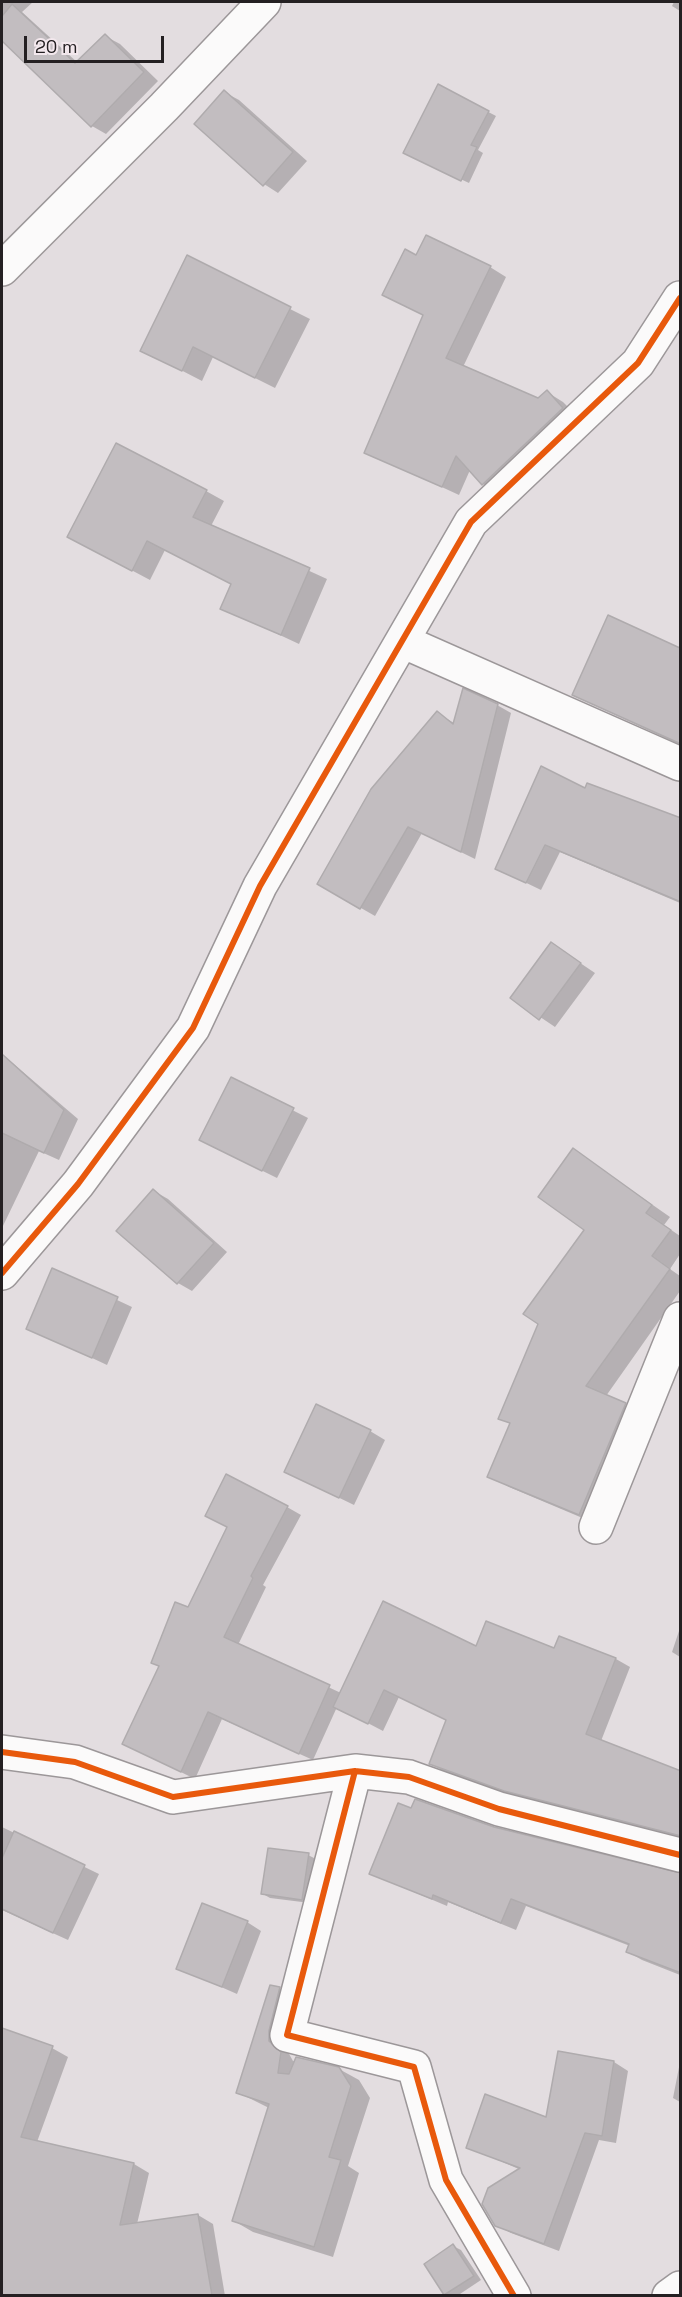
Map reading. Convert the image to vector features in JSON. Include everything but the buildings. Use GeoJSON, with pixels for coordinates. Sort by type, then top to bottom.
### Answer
{"type":"FeatureCollection","features":[{"type":"Feature","properties":{"kind":"street"},"geometry":{"type":"LineString","coordinates":[[2,268],[164,107],[264,2]]}},
{"type":"Feature","properties":{"kind":"street"},"geometry":{"type":"LineString","coordinates":[[2,1272],[78,1184],[193,1028],[260,886],[471,522],[638,363],[681,298]]}},
{"type":"Feature","properties":{"kind":"street"},"geometry":{"type":"LineString","coordinates":[[402,641],[681,764]]}},
{"type":"Feature","properties":{"kind":"street"},"geometry":{"type":"LineString","coordinates":[[596,1527],[681,1319]]}},
{"type":"Feature","properties":{"kind":"street"},"geometry":{"type":"LineString","coordinates":[[2,1752],[75,1762],[173,1797],[355,1771],[409,1777],[499,1809],[681,1855]]}},
{"type":"Feature","properties":{"kind":"street"},"geometry":{"type":"LineString","coordinates":[[355,1771],[286,2035],[414,2067],[446,2180],[514,2295]]}},
{"type":"Feature","properties":{"kind":"street"},"geometry":{"type":"LineString","coordinates":[[669,2295],[681,2288]]}},
{"type":"Feature","properties":{"kind":"cycle path"},"geometry":{"type":"LineString","coordinates":[[2,1273],[78,1184],[193,1028],[260,886],[471,522],[638,363],[680,298]]}},
{"type":"Feature","properties":{"kind":"cycle path"},"geometry":{"type":"LineString","coordinates":[[2,1752],[75,1762],[173,1797],[355,1771],[409,1777],[499,1809],[680,1855]]}},
{"type":"Feature","properties":{"kind":"cycle path"},"geometry":{"type":"LineString","coordinates":[[355,1771],[287,2035],[414,2067],[446,2180],[514,2296]]}}]}
